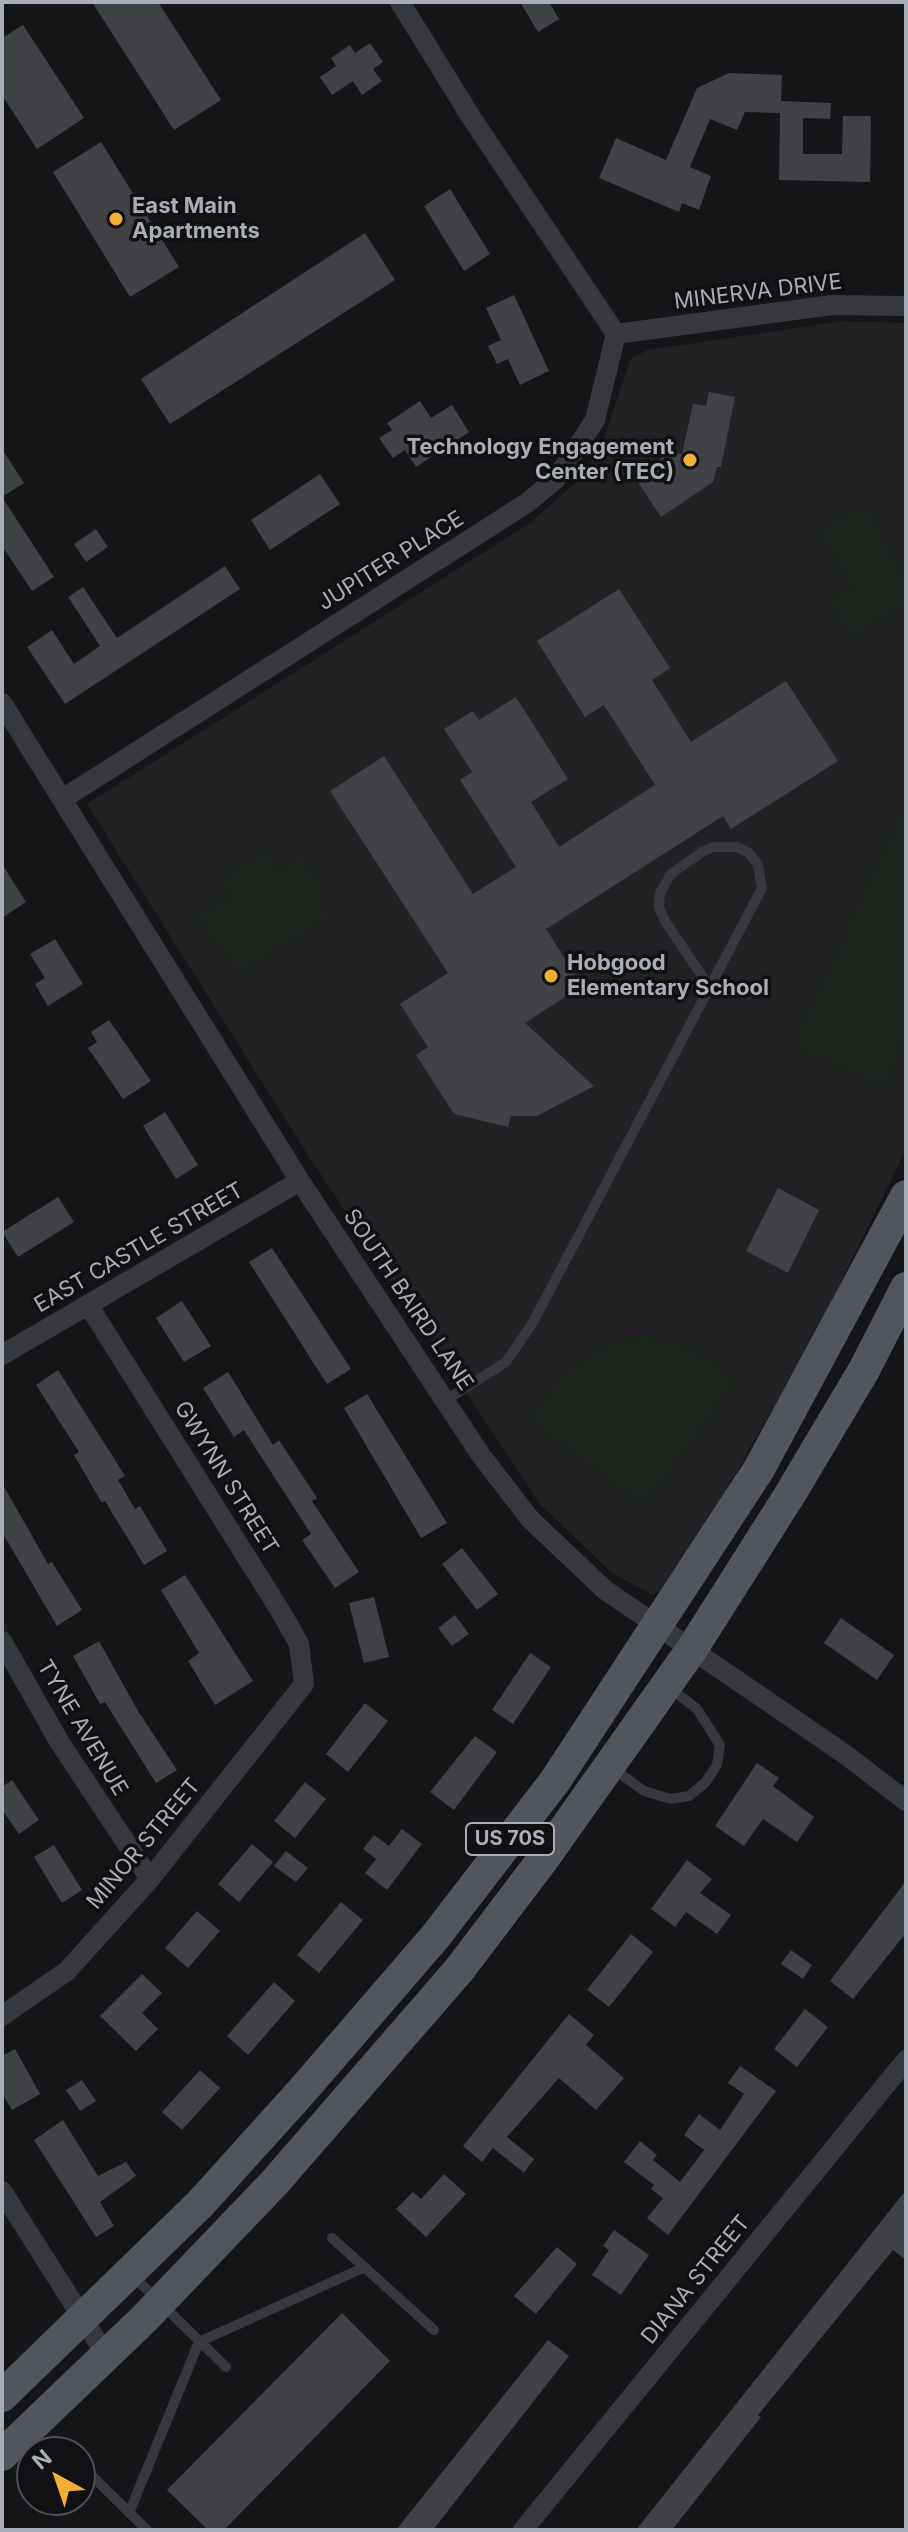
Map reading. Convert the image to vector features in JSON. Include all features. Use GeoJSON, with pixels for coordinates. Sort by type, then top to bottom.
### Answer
{"type":"FeatureCollection","features":[{"type":"Feature","properties":{"kind":"main road","name":"US 70S"},"geometry":{"type":"LineString","coordinates":[[2,2455],[159,2303],[275,2182],[459,1970],[610,1766],[692,1649],[864,1370],[889,1285],[906,1196]]}},
{"type":"Feature","properties":{"kind":"main road","name":"US 70S"},"geometry":{"type":"LineString","coordinates":[[2,2396],[130,2272],[271,2125],[435,1937],[555,1781],[659,1627],[759,1469],[889,1285]]}},
{"type":"Feature","properties":{"kind":"street"},"geometry":{"type":"LineString","coordinates":[[400,2],[471,117],[616,334]]}},
{"type":"Feature","properties":{"kind":"street","name":"MINERVA DRIVE"},"geometry":{"type":"LineString","coordinates":[[616,334],[832,305],[906,306]]}},
{"type":"Feature","properties":{"kind":"street","name":"JUPITER PLACE"},"geometry":{"type":"LineString","coordinates":[[64,798],[527,503],[556,479],[595,420],[616,334]]}},
{"type":"Feature","properties":{"kind":"street","name":"SOUTH BAIRD LANE"},"geometry":{"type":"LineString","coordinates":[[2,703],[300,1181],[480,1454],[530,1519],[605,1590],[846,1755],[906,1801]]}},
{"type":"Feature","properties":{"kind":"street","name":"EAST CASTLE STREET"},"geometry":{"type":"LineString","coordinates":[[2,1355],[300,1181]]}},
{"type":"Feature","properties":{"kind":"street","name":"GWYNN STREET"},"geometry":{"type":"LineString","coordinates":[[89,1306],[281,1612],[299,1644],[304,1684]]}},
{"type":"Feature","properties":{"kind":"street","name":"TYNE AVENUE"},"geometry":{"type":"LineString","coordinates":[[2,1641],[60,1743],[150,1879]]}},
{"type":"Feature","properties":{"kind":"street","name":"MINOR STREET"},"geometry":{"type":"LineString","coordinates":[[2,2016],[60,1979],[150,1879],[304,1684]]}},
{"type":"Feature","properties":{"kind":"street","name":"DIANA STREET"},"geometry":{"type":"LineString","coordinates":[[523,2530],[906,2060]]}},
{"type":"Feature","properties":{"kind":"street"},"geometry":{"type":"LineString","coordinates":[[2,2191],[106,2355]]}},
{"type":"Feature","properties":{"kind":"lane"},"geometry":{"type":"LineString","coordinates":[[446,1400],[506,1362],[532,1324],[708,985],[762,888],[758,865],[749,853],[737,847],[713,847],[702,852],[671,874],[660,893],[659,907],[665,921],[708,985]]}},
{"type":"Feature","properties":{"kind":"lane"},"geometry":{"type":"LineString","coordinates":[[610,1766],[644,1791],[671,1799],[689,1796],[705,1783],[717,1765],[720,1745],[697,1709],[666,1685]]}},
{"type":"Feature","properties":{"kind":"lane"},"geometry":{"type":"LineString","coordinates":[[332,2238],[434,2330]]}},
{"type":"Feature","properties":{"kind":"lane"},"geometry":{"type":"LineString","coordinates":[[129,2513],[199,2342],[365,2267]]}},
{"type":"Feature","properties":{"kind":"lane"},"geometry":{"type":"LineString","coordinates":[[130,2272],[226,2367]]}},
{"type":"Feature","properties":{"kind":"lane"},"geometry":{"type":"LineString","coordinates":[[96,2480],[147,2530]]}},
{"type":"Feature","properties":{"kind":"shaded area","name":"Hobgood Elementary School"},"geometry":{"type":"Polygon","coordinates":[[[843,321],[906,323],[906,1149],[818,1329],[675,1580],[653,1595],[612,1573],[541,1505],[306,1152],[87,804],[530,523],[579,480],[601,447],[631,358],[648,350],[843,321]]]}},
{"type":"Feature","properties":{"kind":"shaded area"},"geometry":{"type":"Polygon","coordinates":[[[866,501],[906,582],[906,604],[849,639],[828,599],[852,587],[819,531],[866,501]]]}},
{"type":"Feature","properties":{"kind":"shaded area"},"geometry":{"type":"Polygon","coordinates":[[[900,813],[906,815],[906,1037],[883,1088],[792,1047],[900,813]]]}},
{"type":"Feature","properties":{"kind":"shaded area"},"geometry":{"type":"Polygon","coordinates":[[[266,850],[277,869],[301,854],[324,891],[318,900],[330,919],[247,967],[235,969],[197,916],[230,896],[218,879],[266,850]]]}},
{"type":"Feature","properties":{"kind":"shaded area"},"geometry":{"type":"Polygon","coordinates":[[[650,1336],[689,1347],[721,1368],[735,1383],[650,1497],[634,1499],[529,1420],[562,1375],[588,1354],[619,1338],[650,1336]]]}},
{"type":"Feature","properties":{"kind":"building","name":"East Main Apartments"},"geometry":{"type":"Polygon","coordinates":[[[92,2],[158,2],[221,100],[174,130],[92,2]]]}},
{"type":"Feature","properties":{"kind":"building"},"geometry":{"type":"Polygon","coordinates":[[[520,2],[549,2],[559,19],[538,32],[520,2]]]}},
{"type":"Feature","properties":{"kind":"building"},"geometry":{"type":"Polygon","coordinates":[[[23,25],[84,118],[37,149],[2,95],[2,38],[23,25]]]}},
{"type":"Feature","properties":{"kind":"building"},"geometry":{"type":"Polygon","coordinates":[[[370,43],[383,62],[373,69],[382,81],[362,95],[353,81],[332,95],[320,77],[336,66],[331,58],[350,45],[355,53],[370,43]]]}},
{"type":"Feature","properties":{"kind":"building"},"geometry":{"type":"Polygon","coordinates":[[[729,73],[782,75],[781,101],[831,103],[830,119],[803,118],[803,154],[842,154],[843,116],[871,116],[870,182],[779,180],[780,113],[745,112],[737,130],[710,119],[690,167],[711,176],[699,210],[682,203],[679,212],[599,178],[616,138],[666,160],[697,88],[729,73]]]}},
{"type":"Feature","properties":{"kind":"building","name":"East Main Apartments"},"geometry":{"type":"Polygon","coordinates":[[[101,142],[179,267],[130,297],[53,172],[101,142]]]}},
{"type":"Feature","properties":{"kind":"building"},"geometry":{"type":"Polygon","coordinates":[[[450,189],[490,254],[464,271],[424,206],[450,189]]]}},
{"type":"Feature","properties":{"kind":"building"},"geometry":{"type":"Polygon","coordinates":[[[365,233],[395,280],[170,424],[141,379],[365,233]]]}},
{"type":"Feature","properties":{"kind":"building"},"geometry":{"type":"Polygon","coordinates":[[[514,295],[549,371],[520,385],[508,359],[497,364],[488,346],[501,340],[486,308],[514,295]]]}},
{"type":"Feature","properties":{"kind":"building","name":"Technology Engagement Center (TEC)"},"geometry":{"type":"Polygon","coordinates":[[[709,392],[735,397],[721,467],[717,467],[713,482],[661,517],[634,476],[670,452],[682,454],[693,404],[706,406],[709,392]]]}},
{"type":"Feature","properties":{"kind":"building"},"geometry":{"type":"Polygon","coordinates":[[[420,401],[431,418],[452,405],[469,432],[416,467],[405,450],[393,458],[379,438],[392,430],[387,423],[420,401]]]}},
{"type":"Feature","properties":{"kind":"building"},"geometry":{"type":"Polygon","coordinates":[[[2,449],[24,483],[2,497],[2,449]]]}},
{"type":"Feature","properties":{"kind":"building"},"geometry":{"type":"Polygon","coordinates":[[[320,474],[340,504],[270,550],[251,520],[320,474]]]}},
{"type":"Feature","properties":{"kind":"building"},"geometry":{"type":"Polygon","coordinates":[[[2,497],[54,577],[32,591],[2,546],[2,497]]]}},
{"type":"Feature","properties":{"kind":"building"},"geometry":{"type":"Polygon","coordinates":[[[96,529],[108,547],[86,562],[74,544],[96,529]]]}},
{"type":"Feature","properties":{"kind":"building"},"geometry":{"type":"Polygon","coordinates":[[[225,566],[240,589],[65,704],[27,647],[52,630],[74,664],[100,646],[68,597],[83,587],[117,638],[225,566]]]}},
{"type":"Feature","properties":{"kind":"building","name":"Hobgood Elementary School"},"geometry":{"type":"Polygon","coordinates":[[[619,589],[670,668],[652,680],[691,742],[786,681],[838,761],[731,829],[723,816],[546,929],[582,986],[525,1023],[594,1086],[537,1116],[511,1116],[508,1127],[454,1114],[416,1055],[428,1047],[400,1004],[448,973],[330,791],[384,756],[473,894],[516,867],[460,780],[472,772],[444,729],[473,711],[479,720],[516,697],[568,779],[531,802],[559,847],[655,785],[604,705],[585,717],[537,641],[619,589]]]}},
{"type":"Feature","properties":{"kind":"building"},"geometry":{"type":"Polygon","coordinates":[[[2,864],[26,902],[2,918],[2,864]]]}},
{"type":"Feature","properties":{"kind":"building"},"geometry":{"type":"Polygon","coordinates":[[[55,939],[83,984],[48,1006],[35,984],[45,978],[30,954],[55,939]]]}},
{"type":"Feature","properties":{"kind":"building"},"geometry":{"type":"Polygon","coordinates":[[[109,1020],[151,1081],[123,1099],[88,1048],[97,1042],[91,1032],[109,1020]]]}},
{"type":"Feature","properties":{"kind":"building"},"geometry":{"type":"Polygon","coordinates":[[[165,1112],[198,1165],[176,1179],[143,1126],[165,1112]]]}},
{"type":"Feature","properties":{"kind":"building"},"geometry":{"type":"Polygon","coordinates":[[[778,1188],[819,1210],[788,1273],[746,1251],[778,1188]]]}},
{"type":"Feature","properties":{"kind":"building"},"geometry":{"type":"Polygon","coordinates":[[[58,1197],[74,1222],[18,1257],[2,1232],[58,1197]]]}},
{"type":"Feature","properties":{"kind":"building"},"geometry":{"type":"Polygon","coordinates":[[[272,1248],[351,1369],[327,1384],[249,1262],[272,1248]]]}},
{"type":"Feature","properties":{"kind":"building"},"geometry":{"type":"Polygon","coordinates":[[[182,1301],[211,1346],[184,1362],[156,1318],[182,1301]]]}},
{"type":"Feature","properties":{"kind":"building"},"geometry":{"type":"Polygon","coordinates":[[[58,1370],[125,1476],[118,1480],[135,1509],[140,1506],[167,1551],[144,1565],[105,1501],[102,1503],[74,1455],[79,1452],[36,1385],[58,1370]]]}},
{"type":"Feature","properties":{"kind":"building"},"geometry":{"type":"Polygon","coordinates":[[[228,1372],[273,1445],[279,1440],[317,1498],[312,1501],[359,1572],[335,1588],[302,1540],[311,1534],[244,1430],[234,1437],[203,1388],[228,1372]]]}},
{"type":"Feature","properties":{"kind":"building"},"geometry":{"type":"Polygon","coordinates":[[[367,1394],[447,1523],[421,1538],[344,1408],[367,1394]]]}},
{"type":"Feature","properties":{"kind":"building"},"geometry":{"type":"Polygon","coordinates":[[[2,1483],[48,1564],[52,1562],[82,1610],[57,1626],[2,1532],[2,1483]]]}},
{"type":"Feature","properties":{"kind":"building"},"geometry":{"type":"Polygon","coordinates":[[[462,1548],[498,1594],[477,1610],[442,1564],[462,1548]]]}},
{"type":"Feature","properties":{"kind":"building"},"geometry":{"type":"Polygon","coordinates":[[[185,1575],[253,1681],[215,1705],[188,1661],[199,1653],[161,1590],[185,1575]]]}},
{"type":"Feature","properties":{"kind":"building"},"geometry":{"type":"Polygon","coordinates":[[[374,1597],[389,1657],[364,1663],[349,1603],[374,1597]]]}},
{"type":"Feature","properties":{"kind":"building"},"geometry":{"type":"Polygon","coordinates":[[[455,1615],[469,1634],[452,1646],[438,1628],[455,1615]]]}},
{"type":"Feature","properties":{"kind":"building"},"geometry":{"type":"Polygon","coordinates":[[[841,1618],[894,1655],[877,1680],[824,1643],[841,1618]]]}},
{"type":"Feature","properties":{"kind":"building"},"geometry":{"type":"Polygon","coordinates":[[[99,1641],[138,1711],[177,1770],[156,1783],[105,1702],[100,1704],[73,1656],[99,1641]]]}},
{"type":"Feature","properties":{"kind":"building"},"geometry":{"type":"Polygon","coordinates":[[[530,1653],[551,1667],[513,1724],[492,1710],[530,1653]]]}},
{"type":"Feature","properties":{"kind":"building"},"geometry":{"type":"Polygon","coordinates":[[[365,1703],[388,1721],[348,1772],[326,1754],[365,1703]]]}},
{"type":"Feature","properties":{"kind":"building"},"geometry":{"type":"Polygon","coordinates":[[[475,1736],[497,1752],[454,1810],[430,1792],[475,1736]]]}},
{"type":"Feature","properties":{"kind":"building"},"geometry":{"type":"Polygon","coordinates":[[[757,1763],[779,1778],[773,1786],[814,1817],[797,1842],[763,1819],[744,1846],[715,1826],[757,1763]]]}},
{"type":"Feature","properties":{"kind":"building"},"geometry":{"type":"Polygon","coordinates":[[[12,1780],[39,1820],[19,1834],[2,1810],[2,1787],[12,1780]]]}},
{"type":"Feature","properties":{"kind":"building"},"geometry":{"type":"Polygon","coordinates":[[[305,1782],[326,1799],[295,1838],[274,1821],[305,1782]]]}},
{"type":"Feature","properties":{"kind":"building"},"geometry":{"type":"Polygon","coordinates":[[[402,1829],[422,1844],[387,1890],[365,1873],[376,1859],[363,1849],[374,1835],[389,1846],[402,1829]]]}},
{"type":"Feature","properties":{"kind":"building"},"geometry":{"type":"Polygon","coordinates":[[[252,1844],[273,1862],[239,1902],[218,1884],[252,1844]]]}},
{"type":"Feature","properties":{"kind":"building"},"geometry":{"type":"Polygon","coordinates":[[[54,1845],[82,1890],[62,1903],[34,1857],[54,1845]]]}},
{"type":"Feature","properties":{"kind":"building"},"geometry":{"type":"Polygon","coordinates":[[[286,1851],[308,1868],[296,1882],[274,1866],[286,1851]]]}},
{"type":"Feature","properties":{"kind":"building"},"geometry":{"type":"Polygon","coordinates":[[[687,1860],[712,1879],[700,1893],[731,1915],[717,1934],[686,1912],[675,1927],[651,1909],[687,1860]]]}},
{"type":"Feature","properties":{"kind":"building"},"geometry":{"type":"Polygon","coordinates":[[[906,1881],[906,1933],[853,1999],[830,1981],[906,1881]]]}},
{"type":"Feature","properties":{"kind":"building"},"geometry":{"type":"Polygon","coordinates":[[[341,1902],[363,1920],[319,1973],[297,1955],[341,1902]]]}},
{"type":"Feature","properties":{"kind":"building"},"geometry":{"type":"Polygon","coordinates":[[[197,1911],[220,1931],[188,1968],[165,1948],[197,1911]]]}},
{"type":"Feature","properties":{"kind":"building"},"geometry":{"type":"Polygon","coordinates":[[[631,1934],[653,1952],[609,2007],[587,1990],[631,1934]]]}},
{"type":"Feature","properties":{"kind":"building"},"geometry":{"type":"Polygon","coordinates":[[[791,1950],[812,1965],[803,1979],[781,1964],[791,1950]]]}},
{"type":"Feature","properties":{"kind":"building"},"geometry":{"type":"Polygon","coordinates":[[[142,1974],[162,1993],[142,2013],[158,2029],[136,2051],[100,2016],[142,1974]]]}},
{"type":"Feature","properties":{"kind":"building"},"geometry":{"type":"Polygon","coordinates":[[[274,1982],[295,2001],[248,2055],[227,2036],[274,1982]]]}},
{"type":"Feature","properties":{"kind":"building"},"geometry":{"type":"Polygon","coordinates":[[[805,2009],[828,2027],[797,2067],[774,2049],[805,2009]]]}},
{"type":"Feature","properties":{"kind":"building"},"geometry":{"type":"Polygon","coordinates":[[[569,2014],[594,2035],[586,2045],[624,2078],[596,2110],[559,2078],[507,2137],[534,2159],[524,2173],[493,2148],[482,2162],[463,2146],[569,2014]]]}},
{"type":"Feature","properties":{"kind":"building"},"geometry":{"type":"Polygon","coordinates":[[[15,2049],[40,2094],[12,2110],[2,2093],[2,2056],[15,2049]]]}},
{"type":"Feature","properties":{"kind":"building"},"geometry":{"type":"Polygon","coordinates":[[[740,2066],[776,2091],[668,2235],[647,2218],[663,2198],[651,2189],[654,2185],[624,2162],[640,2141],[657,2155],[653,2160],[680,2182],[704,2150],[684,2135],[699,2114],[720,2130],[744,2094],[728,2083],[740,2066]]]}},
{"type":"Feature","properties":{"kind":"building"},"geometry":{"type":"Polygon","coordinates":[[[200,2070],[220,2088],[182,2130],[162,2112],[200,2070]]]}},
{"type":"Feature","properties":{"kind":"building"},"geometry":{"type":"Polygon","coordinates":[[[82,2080],[96,2101],[80,2111],[66,2090],[82,2080]]]}},
{"type":"Feature","properties":{"kind":"building"},"geometry":{"type":"Polygon","coordinates":[[[63,2120],[98,2176],[126,2162],[136,2176],[100,2202],[114,2226],[96,2237],[34,2140],[63,2120]]]}},
{"type":"Feature","properties":{"kind":"building"},"geometry":{"type":"Polygon","coordinates":[[[444,2174],[466,2194],[426,2237],[396,2209],[413,2192],[421,2199],[444,2174]]]}},
{"type":"Feature","properties":{"kind":"building"},"geometry":{"type":"Polygon","coordinates":[[[906,2190],[906,2260],[893,2250],[758,2415],[761,2417],[672,2530],[636,2530],[906,2190]]]}},
{"type":"Feature","properties":{"kind":"building"},"geometry":{"type":"Polygon","coordinates":[[[614,2230],[649,2255],[621,2295],[592,2275],[609,2250],[603,2246],[614,2230]]]}},
{"type":"Feature","properties":{"kind":"building"},"geometry":{"type":"Polygon","coordinates":[[[557,2247],[577,2264],[536,2314],[514,2296],[557,2247]]]}},
{"type":"Feature","properties":{"kind":"building"},"geometry":{"type":"Polygon","coordinates":[[[342,2313],[390,2361],[224,2530],[208,2530],[167,2490],[342,2313]]]}},
{"type":"Feature","properties":{"kind":"building"},"geometry":{"type":"Polygon","coordinates":[[[548,2340],[569,2356],[433,2530],[396,2530],[548,2340]]]}},
{"type":"Feature","properties":{"kind":"place","name":"East Main Apartments"},"geometry":{"type":"Point","coordinates":[116,219]}},
{"type":"Feature","properties":{"kind":"place","name":"Technology Engagement Center (TEC)"},"geometry":{"type":"Point","coordinates":[690,460]}},
{"type":"Feature","properties":{"kind":"place","name":"Hobgood Elementary School"},"geometry":{"type":"Point","coordinates":[551,976]}}]}
